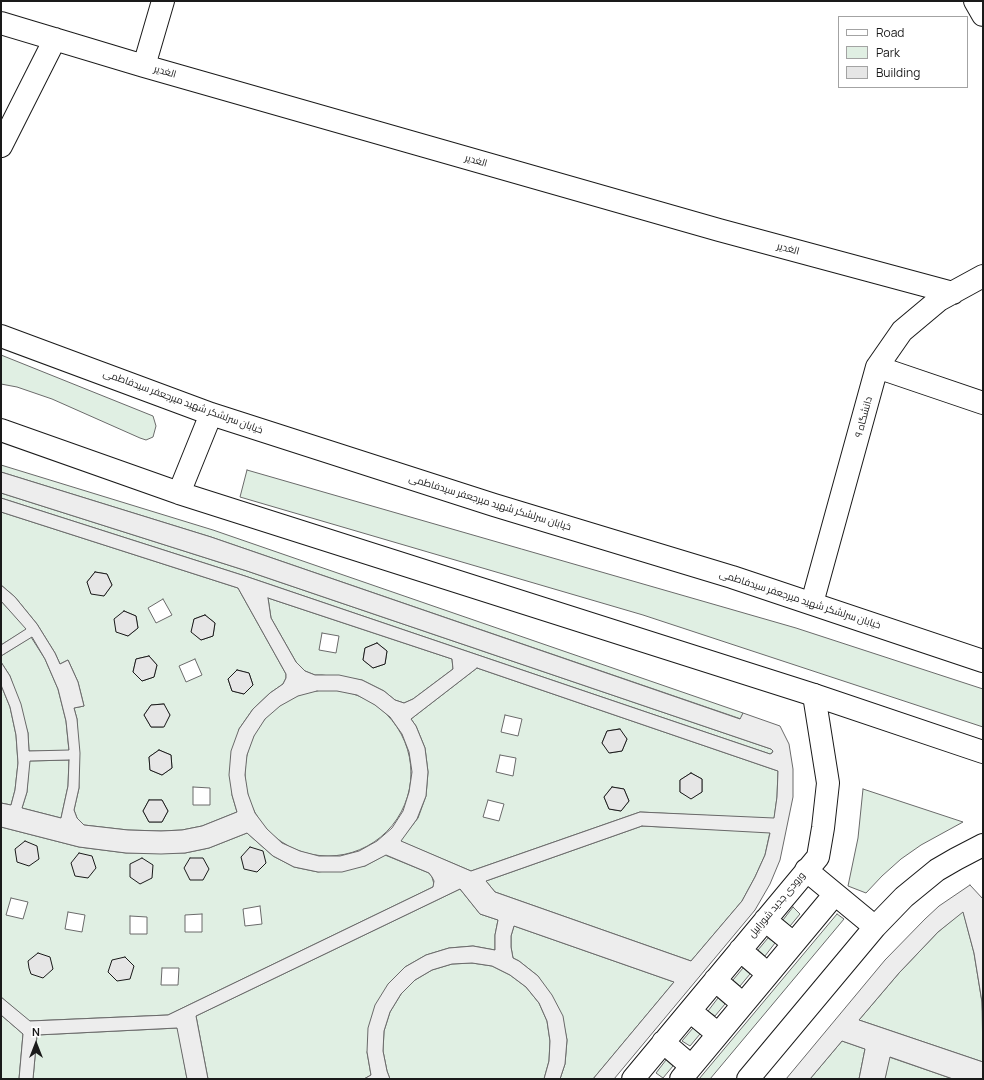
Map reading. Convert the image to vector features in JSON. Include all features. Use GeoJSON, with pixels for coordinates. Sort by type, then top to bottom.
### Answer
{"type":"FeatureCollection","features":[{"type":"Feature","properties":{"kind":"main road"},"geometry":{"type":"LineString","coordinates":[[144,66],[163,1]]}},
{"type":"Feature","properties":{"kind":"main road"},"geometry":{"type":"LineString","coordinates":[[976,1],[983,15]]}},
{"type":"Feature","properties":{"kind":"main road","name":"الغدیر"},"geometry":{"type":"LineString","coordinates":[[1,23],[144,66],[712,228],[953,293]]}},
{"type":"Feature","properties":{"kind":"main road"},"geometry":{"type":"LineString","coordinates":[[1,146],[55,39]]}},
{"type":"Feature","properties":{"kind":"main road","name":"دانشگاه ۹"},"geometry":{"type":"LineString","coordinates":[[812,603],[877,367],[902,331],[939,300],[983,276]]}},
{"type":"Feature","properties":{"kind":"main road","name":"خیابان سرلشکر شهید میرجعفر سیدفاطمی"},"geometry":{"type":"LineString","coordinates":[[1,336],[211,414],[486,503],[732,577],[983,661]]}},
{"type":"Feature","properties":{"kind":"main road"},"geometry":{"type":"LineString","coordinates":[[877,367],[983,403]]}},
{"type":"Feature","properties":{"kind":"main road"},"geometry":{"type":"LineString","coordinates":[[179,492],[211,414]]}},
{"type":"Feature","properties":{"kind":"main road"},"geometry":{"type":"LineString","coordinates":[[1,430],[179,492],[814,695],[983,752]]}},
{"type":"Feature","properties":{"kind":"main road","name":"ورودی جدید شورابیل"},"geometry":{"type":"LineString","coordinates":[[639,1077],[663,1042],[818,856],[828,783],[814,695]]}},
{"type":"Feature","properties":{"kind":"main road"},"geometry":{"type":"LineString","coordinates":[[748,1079],[875,927],[904,897],[920,883],[956,859],[983,845]]}},
{"type":"Feature","properties":{"kind":"main road"},"geometry":{"type":"LineString","coordinates":[[806,870],[875,927]]}},
{"type":"Feature","properties":{"kind":"main road"},"geometry":{"type":"LineString","coordinates":[[663,1042],[686,1072],[835,894]]}},
{"type":"Feature","properties":{"kind":"main road"},"geometry":{"type":"LineString","coordinates":[[765,920],[793,943]]}},
{"type":"Feature","properties":{"kind":"main road"},"geometry":{"type":"LineString","coordinates":[[740,950],[768,974]]}},
{"type":"Feature","properties":{"kind":"main road"},"geometry":{"type":"LineString","coordinates":[[715,980],[743,1004]]}},
{"type":"Feature","properties":{"kind":"main road"},"geometry":{"type":"LineString","coordinates":[[690,1011],[718,1034]]}},
{"type":"Feature","properties":{"kind":"green space"},"geometry":{"type":"Polygon","coordinates":[[[1,355],[153,416],[156,426],[153,437],[146,440],[140,438],[52,399],[17,387],[1,384],[1,355]]]}},
{"type":"Feature","properties":{"kind":"green space"},"geometry":{"type":"Polygon","coordinates":[[[1,465],[213,530],[743,713],[741,719],[211,537],[1,472],[1,465]]]}},
{"type":"Feature","properties":{"kind":"green space"},"geometry":{"type":"Polygon","coordinates":[[[247,470],[796,628],[983,689],[983,727],[643,615],[240,497],[247,470]]]}},
{"type":"Feature","properties":{"kind":"green space"},"geometry":{"type":"Polygon","coordinates":[[[1,493],[247,571],[771,749],[773,751],[770,754],[245,576],[1,498],[1,493]]]}},
{"type":"Feature","properties":{"kind":"green space"},"geometry":{"type":"Polygon","coordinates":[[[1,512],[238,588],[286,674],[286,678],[283,684],[270,693],[253,709],[239,729],[232,795],[237,812],[202,826],[182,830],[128,830],[84,825],[77,818],[74,810],[79,788],[77,719],[74,708],[84,706],[78,682],[68,660],[60,664],[37,624],[15,597],[1,585],[1,512]],[[95,572],[87,582],[89,586],[104,596],[112,585],[107,574],[95,572]],[[163,599],[148,608],[156,623],[172,615],[163,599]],[[124,611],[116,631],[128,636],[138,628],[136,616],[124,611]],[[205,615],[194,619],[192,632],[201,640],[213,636],[215,623],[205,615]],[[149,656],[136,659],[133,672],[142,681],[154,677],[157,665],[149,656]],[[195,659],[179,666],[186,682],[202,675],[195,659]],[[237,670],[228,679],[232,691],[244,694],[253,685],[249,673],[237,670]],[[163,704],[151,705],[144,715],[151,727],[163,727],[170,715],[163,704]],[[159,750],[149,757],[150,770],[162,775],[172,768],[171,755],[159,750]],[[193,787],[193,805],[210,805],[210,788],[193,787]],[[149,800],[143,811],[149,822],[162,822],[168,811],[162,800],[149,800]]]}},
{"type":"Feature","properties":{"kind":"green space"},"geometry":{"type":"Polygon","coordinates":[[[268,598],[452,659],[453,669],[413,699],[404,703],[395,700],[384,691],[362,680],[315,675],[305,671],[296,662],[271,618],[268,598]],[[322,633],[319,650],[336,653],[339,636],[322,633]],[[377,643],[365,648],[363,660],[373,668],[385,664],[387,651],[377,643]]]}},
{"type":"Feature","properties":{"kind":"green space"},"geometry":{"type":"Polygon","coordinates":[[[1,601],[27,629],[1,645],[1,601]]]}},
{"type":"Feature","properties":{"kind":"green space"},"geometry":{"type":"Polygon","coordinates":[[[31,637],[45,659],[58,689],[66,721],[69,751],[29,751],[28,733],[10,676],[1,662],[1,656],[31,637]]]}},
{"type":"Feature","properties":{"kind":"green space"},"geometry":{"type":"Polygon","coordinates":[[[477,668],[778,771],[774,819],[640,812],[471,871],[400,841],[418,818],[426,796],[428,772],[425,748],[416,726],[411,719],[477,668]],[[505,715],[501,732],[518,736],[522,719],[505,715]],[[619,729],[607,731],[602,743],[610,753],[622,751],[627,739],[619,729]],[[500,755],[496,772],[513,776],[516,758],[500,755]],[[691,773],[680,780],[680,792],[691,798],[702,792],[702,779],[691,773]],[[612,787],[604,797],[609,809],[621,811],[629,801],[624,789],[612,787]],[[488,800],[483,817],[499,821],[504,804],[488,800]]]}},
{"type":"Feature","properties":{"kind":"green space"},"geometry":{"type":"Polygon","coordinates":[[[1,685],[10,707],[16,735],[18,763],[15,790],[11,805],[1,803],[1,685]]]}},
{"type":"Feature","properties":{"kind":"green space"},"geometry":{"type":"Polygon","coordinates":[[[328,690],[360,696],[387,714],[405,741],[411,773],[405,805],[387,832],[360,850],[328,856],[296,850],[269,832],[251,805],[245,773],[251,741],[269,714],[296,696],[328,690]]]}},
{"type":"Feature","properties":{"kind":"green space"},"geometry":{"type":"Polygon","coordinates":[[[69,760],[68,786],[61,818],[22,808],[27,792],[29,761],[69,760]]]}},
{"type":"Feature","properties":{"kind":"green space"},"geometry":{"type":"Polygon","coordinates":[[[863,789],[963,822],[921,845],[901,859],[866,893],[848,886],[858,838],[863,789]]]}},
{"type":"Feature","properties":{"kind":"green space"},"geometry":{"type":"Polygon","coordinates":[[[642,826],[770,832],[765,855],[742,901],[691,961],[495,892],[486,881],[642,826]]]}},
{"type":"Feature","properties":{"kind":"green space"},"geometry":{"type":"Polygon","coordinates":[[[1,827],[79,847],[126,853],[185,853],[209,848],[247,833],[273,856],[294,867],[318,872],[365,866],[385,855],[429,873],[434,884],[433,887],[168,1015],[29,1021],[1,997],[1,827]],[[11,898],[6,915],[23,919],[28,902],[11,898]],[[260,906],[243,909],[245,926],[262,924],[260,906]],[[68,912],[65,929],[82,932],[85,915],[68,912]],[[202,914],[185,915],[185,932],[202,932],[202,914]],[[130,916],[130,934],[147,934],[147,917],[130,916]],[[162,968],[161,985],[178,985],[179,968],[162,968]]]}},
{"type":"Feature","properties":{"kind":"green space"},"geometry":{"type":"Polygon","coordinates":[[[460,889],[480,914],[498,920],[495,935],[495,950],[473,946],[449,948],[426,955],[405,967],[367,1052],[371,1075],[364,1079],[208,1079],[196,1016],[460,889]]]}},
{"type":"Feature","properties":{"kind":"green space"},"geometry":{"type":"Polygon","coordinates":[[[793,907],[800,914],[790,926],[783,920],[793,907]]]}},
{"type":"Feature","properties":{"kind":"green space"},"geometry":{"type":"Polygon","coordinates":[[[963,911],[974,953],[982,1002],[983,1062],[859,1020],[899,973],[938,932],[963,911]]]}},
{"type":"Feature","properties":{"kind":"green space"},"geometry":{"type":"Polygon","coordinates":[[[837,914],[844,919],[710,1079],[699,1079],[837,914]]]}},
{"type":"Feature","properties":{"kind":"green space"},"geometry":{"type":"Polygon","coordinates":[[[514,926],[674,982],[593,1079],[560,1079],[565,1064],[567,1040],[562,1016],[538,976],[513,958],[511,936],[514,926]]]}},
{"type":"Feature","properties":{"kind":"green space"},"geometry":{"type":"Polygon","coordinates":[[[768,938],[775,943],[765,956],[758,950],[768,938]]]}},
{"type":"Feature","properties":{"kind":"green space"},"geometry":{"type":"Polygon","coordinates":[[[472,963],[492,966],[510,975],[526,987],[539,1003],[547,1021],[550,1041],[549,1061],[544,1079],[390,1079],[383,1051],[384,1031],[390,1012],[401,994],[415,980],[432,970],[452,964],[472,963]]]}},
{"type":"Feature","properties":{"kind":"green space"},"geometry":{"type":"Polygon","coordinates":[[[743,968],[750,974],[740,986],[733,980],[743,968]]]}},
{"type":"Feature","properties":{"kind":"green space"},"geometry":{"type":"Polygon","coordinates":[[[718,998],[725,1004],[715,1016],[708,1011],[718,998]]]}},
{"type":"Feature","properties":{"kind":"green space"},"geometry":{"type":"Polygon","coordinates":[[[1,1015],[23,1034],[19,1079],[1,1079],[1,1015]]]}},
{"type":"Feature","properties":{"kind":"green space"},"geometry":{"type":"Polygon","coordinates":[[[178,1028],[187,1079],[33,1079],[37,1035],[178,1028]]]}},
{"type":"Feature","properties":{"kind":"green space"},"geometry":{"type":"Polygon","coordinates":[[[693,1028],[700,1034],[690,1046],[682,1041],[693,1028]]]}},
{"type":"Feature","properties":{"kind":"green space"},"geometry":{"type":"Polygon","coordinates":[[[842,1041],[865,1049],[859,1079],[810,1079],[842,1041]]]}},
{"type":"Feature","properties":{"kind":"green space"},"geometry":{"type":"Polygon","coordinates":[[[889,1057],[953,1079],[885,1079],[889,1057]]]}},
{"type":"Feature","properties":{"kind":"green space"},"geometry":{"type":"Polygon","coordinates":[[[666,1060],[673,1066],[663,1078],[656,1073],[666,1060]]]}},
{"type":"Feature","properties":{"kind":"shaded area"},"geometry":{"type":"Polygon","coordinates":[[[1,472],[211,537],[740,719],[743,713],[780,726],[789,744],[793,769],[793,797],[780,860],[770,884],[755,910],[614,1079],[593,1079],[674,982],[514,926],[511,936],[513,958],[538,976],[552,995],[563,1016],[567,1040],[565,1064],[560,1079],[544,1079],[549,1061],[550,1041],[547,1021],[539,1003],[526,987],[510,975],[492,966],[472,963],[452,964],[432,970],[415,980],[401,994],[390,1012],[384,1031],[383,1051],[390,1079],[364,1079],[371,1075],[367,1052],[368,1028],[375,1005],[388,984],[405,967],[426,955],[449,948],[473,946],[495,950],[495,935],[498,920],[480,914],[460,889],[196,1016],[208,1079],[187,1079],[177,1028],[37,1035],[33,1079],[19,1079],[23,1034],[1,1015],[1,997],[30,1021],[168,1015],[433,887],[434,881],[429,873],[386,855],[365,866],[342,872],[318,872],[294,867],[273,856],[247,833],[209,848],[185,853],[161,854],[126,853],[79,847],[1,827],[1,803],[11,805],[15,790],[18,763],[16,735],[10,707],[1,685],[1,662],[10,676],[21,704],[28,733],[29,751],[69,750],[66,721],[58,689],[45,659],[32,637],[1,656],[1,645],[26,629],[1,601],[1,585],[15,597],[37,624],[60,664],[68,660],[78,682],[84,706],[74,708],[77,719],[80,753],[79,788],[74,810],[77,818],[84,825],[128,830],[182,830],[202,826],[237,812],[232,795],[229,775],[231,751],[239,729],[253,709],[270,693],[283,684],[286,674],[238,588],[1,512],[1,498],[245,576],[770,754],[773,751],[771,749],[247,571],[1,493],[1,472]],[[268,598],[271,618],[296,662],[305,671],[315,675],[339,675],[362,680],[384,691],[395,700],[404,703],[413,699],[453,669],[452,659],[268,598]],[[477,668],[411,719],[416,726],[425,748],[428,772],[426,796],[417,819],[401,841],[471,871],[640,812],[774,818],[777,797],[778,771],[477,668]],[[317,691],[298,696],[280,706],[265,719],[254,736],[247,755],[245,775],[248,794],[255,813],[267,829],[282,843],[300,851],[319,856],[340,856],[359,851],[377,841],[392,828],[403,811],[409,792],[412,772],[409,752],[402,734],[390,717],[375,705],[357,695],[337,691],[317,691]],[[69,760],[30,761],[27,792],[22,808],[61,818],[68,786],[69,760]],[[642,826],[486,881],[495,892],[691,961],[742,901],[765,855],[770,833],[642,826]]]}},
{"type":"Feature","properties":{"kind":"shaded area"},"geometry":{"type":"Polygon","coordinates":[[[970,885],[983,899],[983,1021],[982,1002],[974,953],[963,912],[938,932],[899,973],[859,1020],[983,1062],[983,1079],[953,1079],[890,1057],[885,1079],[859,1079],[865,1049],[842,1041],[810,1079],[786,1079],[885,960],[939,906],[970,885]]]}},
{"type":"Feature","properties":{"kind":"building"},"geometry":{"type":"Polygon","coordinates":[[[95,572],[107,574],[112,585],[104,596],[91,594],[87,582],[95,572]]]}},
{"type":"Feature","properties":{"kind":"building"},"geometry":{"type":"Polygon","coordinates":[[[124,611],[136,616],[138,628],[128,636],[116,632],[114,619],[124,611]]]}},
{"type":"Feature","properties":{"kind":"building"},"geometry":{"type":"Polygon","coordinates":[[[205,615],[215,623],[213,636],[201,640],[191,632],[194,619],[205,615]]]}},
{"type":"Feature","properties":{"kind":"building"},"geometry":{"type":"Polygon","coordinates":[[[377,643],[387,651],[385,664],[373,668],[363,660],[365,648],[377,643]]]}},
{"type":"Feature","properties":{"kind":"building"},"geometry":{"type":"Polygon","coordinates":[[[149,656],[157,665],[154,677],[142,681],[133,672],[136,659],[149,656]]]}},
{"type":"Feature","properties":{"kind":"building"},"geometry":{"type":"Polygon","coordinates":[[[237,670],[249,673],[253,685],[244,694],[232,691],[228,679],[237,670]]]}},
{"type":"Feature","properties":{"kind":"building"},"geometry":{"type":"Polygon","coordinates":[[[164,704],[170,715],[164,727],[151,727],[144,715],[151,705],[164,704]]]}},
{"type":"Feature","properties":{"kind":"building"},"geometry":{"type":"Polygon","coordinates":[[[620,729],[627,739],[622,751],[609,753],[602,743],[607,731],[620,729]]]}},
{"type":"Feature","properties":{"kind":"building"},"geometry":{"type":"Polygon","coordinates":[[[159,750],[171,755],[172,768],[162,775],[150,770],[149,757],[159,750]]]}},
{"type":"Feature","properties":{"kind":"building"},"geometry":{"type":"Polygon","coordinates":[[[691,773],[702,779],[702,792],[691,799],[680,792],[680,780],[691,773]]]}},
{"type":"Feature","properties":{"kind":"building"},"geometry":{"type":"Polygon","coordinates":[[[612,787],[624,789],[629,801],[621,811],[609,809],[604,797],[612,787]]]}},
{"type":"Feature","properties":{"kind":"building"},"geometry":{"type":"Polygon","coordinates":[[[149,800],[162,800],[168,811],[162,822],[149,822],[143,811],[149,800]]]}},
{"type":"Feature","properties":{"kind":"building"},"geometry":{"type":"Polygon","coordinates":[[[25,841],[37,846],[39,859],[29,866],[17,862],[15,849],[25,841]]]}},
{"type":"Feature","properties":{"kind":"building"},"geometry":{"type":"Polygon","coordinates":[[[250,847],[263,851],[266,863],[257,872],[244,869],[241,857],[250,847]]]}},
{"type":"Feature","properties":{"kind":"building"},"geometry":{"type":"Polygon","coordinates":[[[79,853],[92,856],[96,868],[88,878],[75,876],[71,863],[79,853]]]}},
{"type":"Feature","properties":{"kind":"building"},"geometry":{"type":"Polygon","coordinates":[[[142,858],[153,865],[152,878],[140,884],[130,877],[130,864],[142,858]]]}},
{"type":"Feature","properties":{"kind":"building"},"geometry":{"type":"Polygon","coordinates":[[[190,858],[203,858],[209,869],[203,880],[190,880],[184,868],[190,858]]]}},
{"type":"Feature","properties":{"kind":"building"},"geometry":{"type":"Polygon","coordinates":[[[38,953],[50,957],[53,969],[43,978],[31,974],[29,968],[28,961],[38,953]]]}},
{"type":"Feature","properties":{"kind":"building"},"geometry":{"type":"Polygon","coordinates":[[[125,957],[134,966],[130,979],[117,981],[108,972],[112,960],[125,957]]]}}]}
